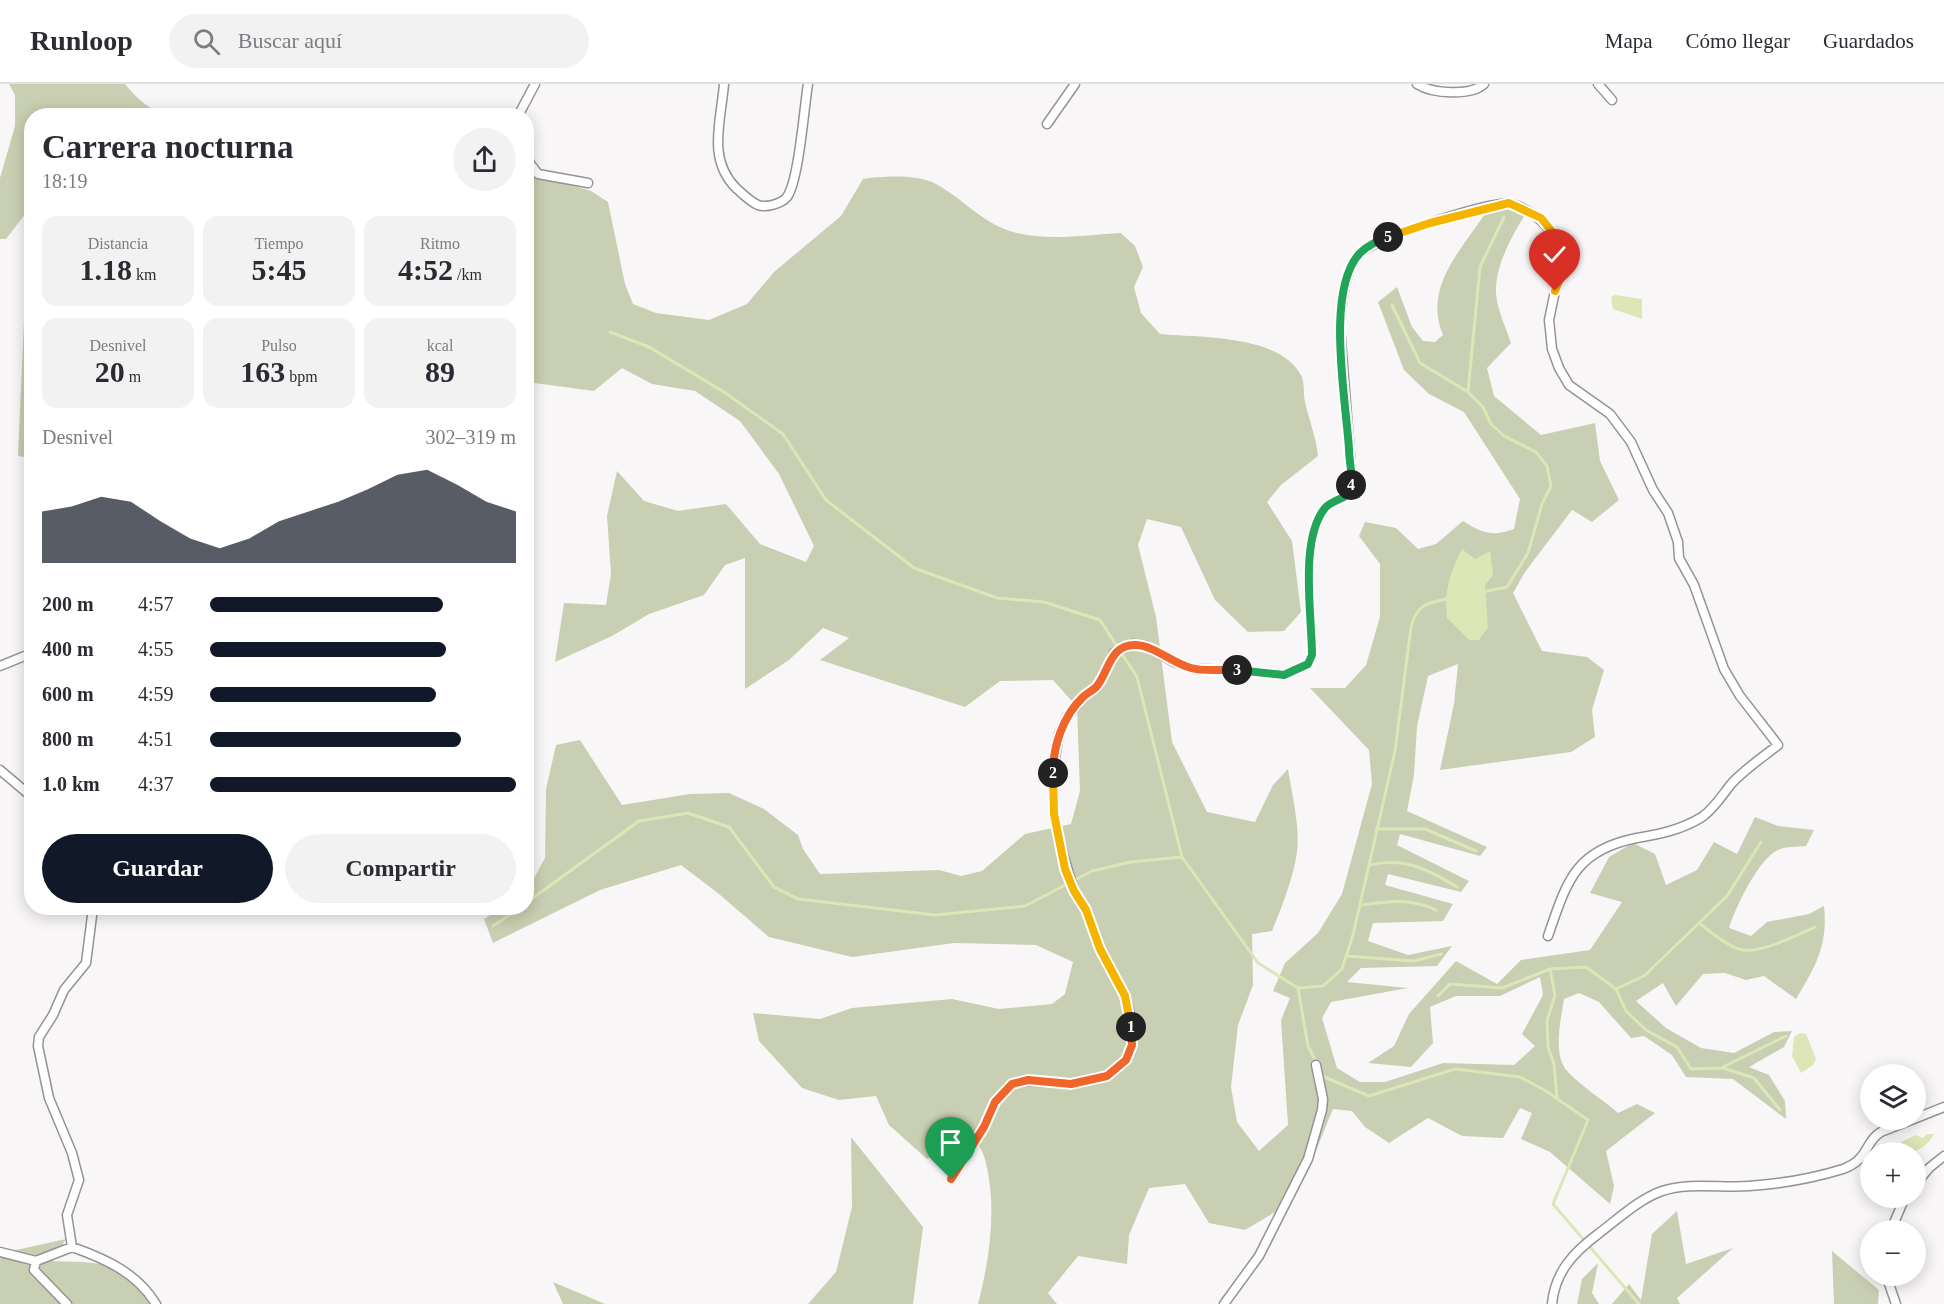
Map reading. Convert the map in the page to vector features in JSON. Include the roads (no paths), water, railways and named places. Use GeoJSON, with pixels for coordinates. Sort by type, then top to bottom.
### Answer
{"type":"FeatureCollection","features":[{"type":"Feature","properties":{"kind":"street"},"geometry":{"type":"LineString","coordinates":[[522,108],[535,84]]}},
{"type":"Feature","properties":{"kind":"street"},"geometry":{"type":"LineString","coordinates":[[724,84],[717,157],[725,177],[747,199],[760,206],[774,205],[787,197],[795,175],[808,84]]}},
{"type":"Feature","properties":{"kind":"street"},"geometry":{"type":"LineString","coordinates":[[1047,124],[1075,84]]}},
{"type":"Feature","properties":{"kind":"street"},"geometry":{"type":"LineString","coordinates":[[1417,84],[1450,92],[1478,90],[1484,84]]}},
{"type":"Feature","properties":{"kind":"street"},"geometry":{"type":"LineString","coordinates":[[1598,84],[1612,100]]}},
{"type":"Feature","properties":{"kind":"street"},"geometry":{"type":"LineString","coordinates":[[534,169],[538,174],[588,183]]}},
{"type":"Feature","properties":{"kind":"street"},"geometry":{"type":"LineString","coordinates":[[951,1179],[984,1127],[995,1102],[1012,1084],[1028,1080],[1071,1084],[1092,1080],[1116,1070],[1132,1045],[1131,1018],[1125,996],[1100,949],[1086,910],[1074,891],[1065,869],[1053,804],[1053,769],[1059,734],[1067,717],[1082,698],[1098,686],[1114,653],[1133,645],[1146,646],[1174,662],[1194,669],[1237,670],[1277,675],[1292,673],[1308,664],[1311,658],[1309,571],[1312,543],[1326,507],[1349,494],[1352,481],[1340,327],[1341,305],[1360,253],[1375,242],[1420,226],[1509,203],[1541,218],[1570,254],[1555,291],[1549,320],[1552,349],[1559,368],[1569,385],[1610,414],[1631,442],[1653,490],[1668,513],[1678,542],[1679,558],[1694,585],[1724,669],[1740,696],[1778,745],[1733,782],[1720,801],[1703,816],[1673,831],[1620,842],[1597,850],[1583,861],[1562,897],[1548,936]]}},
{"type":"Feature","properties":{"kind":"street"},"geometry":{"type":"LineString","coordinates":[[0,666],[24,656]]}},
{"type":"Feature","properties":{"kind":"street"},"geometry":{"type":"LineString","coordinates":[[0,770],[24,790]]}},
{"type":"Feature","properties":{"kind":"street"},"geometry":{"type":"LineString","coordinates":[[72,1247],[67,1215],[79,1180],[72,1153],[48,1098],[38,1046],[39,1037],[53,1015],[64,990],[86,963],[92,915]]}},
{"type":"Feature","properties":{"kind":"street"},"geometry":{"type":"LineString","coordinates":[[1224,1304],[1259,1256],[1308,1159],[1323,1099],[1316,1065]]}},
{"type":"Feature","properties":{"kind":"street"},"geometry":{"type":"LineString","coordinates":[[1551,1304],[1559,1276],[1580,1248],[1645,1200],[1662,1191],[1774,1183],[1841,1169],[1865,1156],[1876,1135],[1944,1107]]}},
{"type":"Feature","properties":{"kind":"street"},"geometry":{"type":"LineString","coordinates":[[1926,1172],[1944,1156]]}},
{"type":"Feature","properties":{"kind":"street"},"geometry":{"type":"LineString","coordinates":[[0,1252],[36,1261],[72,1247],[125,1270],[145,1286],[156,1304]]}},
{"type":"Feature","properties":{"kind":"street"},"geometry":{"type":"LineString","coordinates":[[36,1261],[34,1270],[67,1304]]}},
{"type":"Feature","properties":{"kind":"street"},"geometry":{"type":"LineString","coordinates":[[1890,1286],[1896,1304]]}},
{"type":"Feature","properties":{"kind":"waterway"},"geometry":{"type":"LineString","coordinates":[[1483,592],[1507,587],[1528,553],[1542,504],[1551,486],[1547,466],[1536,452],[1504,436],[1491,424],[1483,407],[1468,392],[1480,267],[1504,217]]}},
{"type":"Feature","properties":{"kind":"waterway"},"geometry":{"type":"LineString","coordinates":[[1392,305],[1420,363],[1468,392]]}},
{"type":"Feature","properties":{"kind":"waterway"},"geometry":{"type":"LineString","coordinates":[[610,332],[649,347],[724,392],[783,434],[826,500],[914,568],[997,598],[1044,602],[1100,620],[1137,677],[1182,857],[1258,963],[1298,988]]}},
{"type":"Feature","properties":{"kind":"waterway"},"geometry":{"type":"LineString","coordinates":[[1316,1062],[1308,1046],[1298,988],[1323,986],[1342,969],[1353,935],[1395,751],[1411,627],[1416,614],[1423,606],[1447,599]]}},
{"type":"Feature","properties":{"kind":"waterway"},"geometry":{"type":"LineString","coordinates":[[534,897],[639,821],[688,813],[729,827],[774,887],[798,899],[935,915],[1025,906],[1092,871],[1131,862],[1182,857]]}},
{"type":"Feature","properties":{"kind":"waterway"},"geometry":{"type":"LineString","coordinates":[[1376,829],[1425,829],[1476,851]]}},
{"type":"Feature","properties":{"kind":"waterway"},"geometry":{"type":"LineString","coordinates":[[1616,989],[1644,976],[1727,896],[1761,842]]}},
{"type":"Feature","properties":{"kind":"waterway"},"geometry":{"type":"LineString","coordinates":[[1370,865],[1394,863],[1415,866],[1457,887]]}},
{"type":"Feature","properties":{"kind":"waterway"},"geometry":{"type":"LineString","coordinates":[[1362,905],[1409,902],[1436,910]]}},
{"type":"Feature","properties":{"kind":"waterway"},"geometry":{"type":"LineString","coordinates":[[493,926],[510,915]]}},
{"type":"Feature","properties":{"kind":"waterway"},"geometry":{"type":"LineString","coordinates":[[1699,923],[1726,943],[1743,950],[1769,946],[1815,927]]}},
{"type":"Feature","properties":{"kind":"waterway"},"geometry":{"type":"LineString","coordinates":[[1346,956],[1414,961],[1441,954]]}},
{"type":"Feature","properties":{"kind":"waterway"},"geometry":{"type":"LineString","coordinates":[[1557,1099],[1554,1064],[1548,1047],[1547,1021],[1555,995],[1550,969],[1586,967],[1616,989],[1626,1011],[1646,1030],[1677,1047],[1691,1069],[1723,1068],[1754,1078],[1780,1110]]}},
{"type":"Feature","properties":{"kind":"waterway"},"geometry":{"type":"LineString","coordinates":[[1438,996],[1450,984],[1502,988],[1550,969]]}},
{"type":"Feature","properties":{"kind":"waterway"},"geometry":{"type":"LineString","coordinates":[[1723,1067],[1786,1036]]}},
{"type":"Feature","properties":{"kind":"waterway"},"geometry":{"type":"LineString","coordinates":[[1322,1076],[1369,1096],[1455,1069],[1520,1077],[1546,1091],[1588,1120],[1553,1204],[1639,1304]]}}]}
